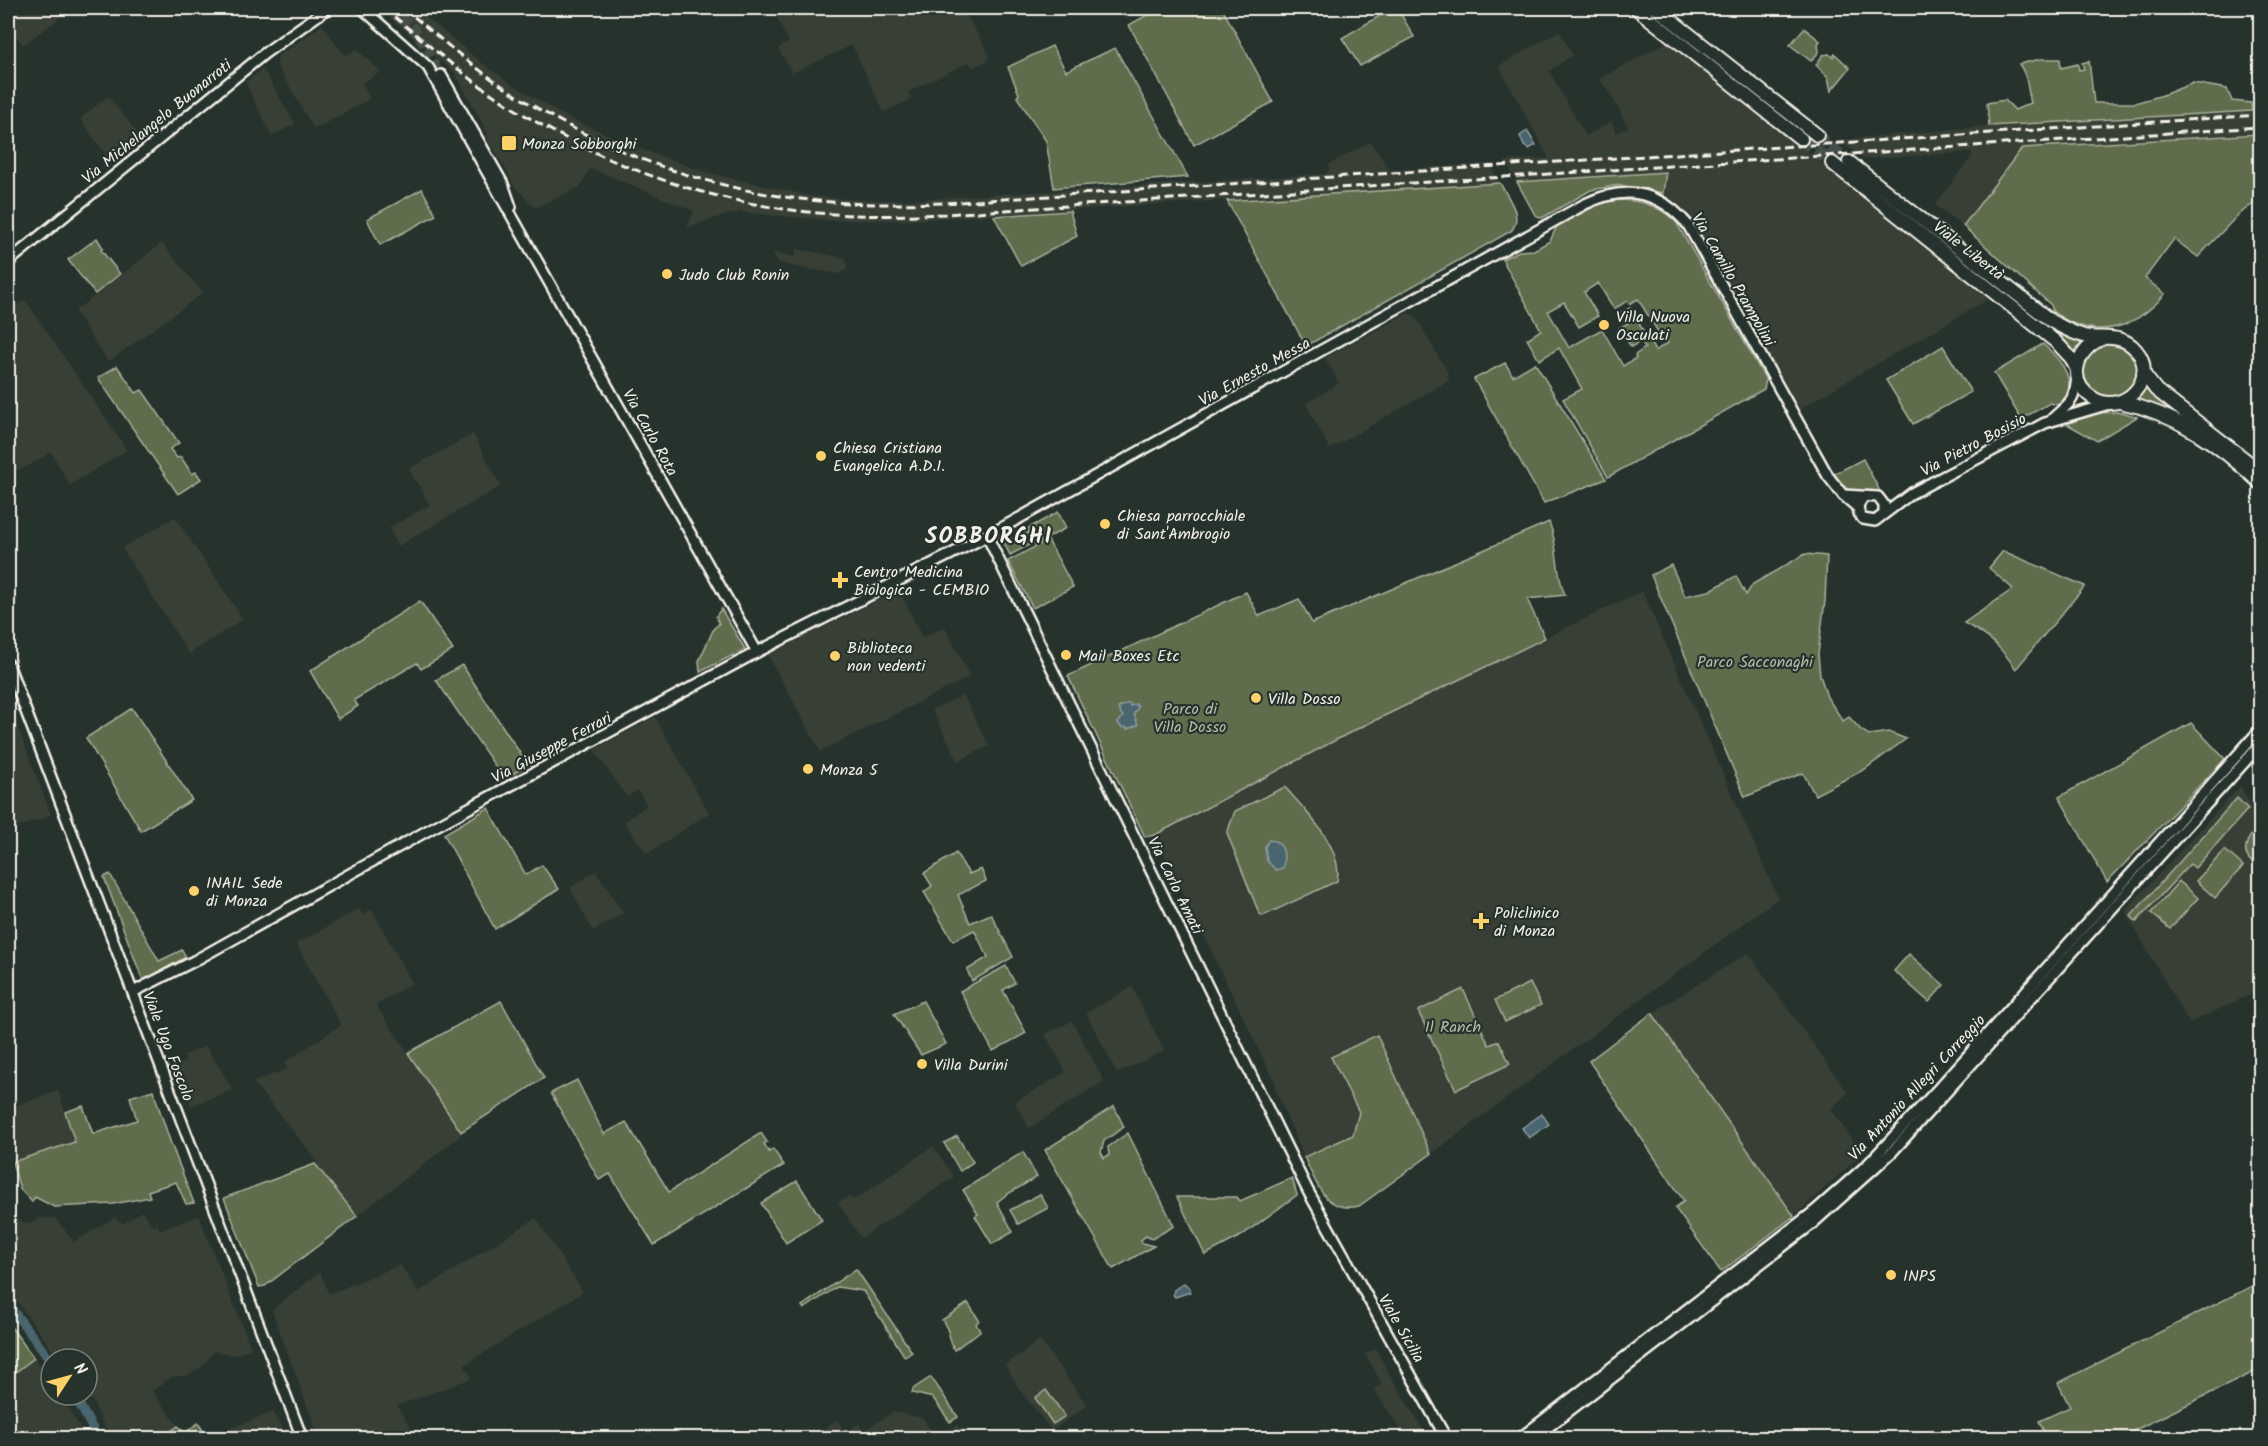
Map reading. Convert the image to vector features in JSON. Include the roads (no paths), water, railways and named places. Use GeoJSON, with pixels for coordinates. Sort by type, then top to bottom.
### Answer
{"type":"FeatureCollection","features":[{"type":"Feature","properties":{"kind":"main road"},"geometry":{"type":"LineString","coordinates":[[1636,8],[1801,139]]}},
{"type":"Feature","properties":{"kind":"main road"},"geometry":{"type":"LineString","coordinates":[[1656,8],[1817,135]]}},
{"type":"Feature","properties":{"kind":"main road","name":"Viale Libertà"},"geometry":{"type":"LineString","coordinates":[[1849,162],[2040,313],[2067,330],[2092,337],[2121,339],[2129,343],[2141,358],[2143,373],[2157,390],[2260,471]]}},
{"type":"Feature","properties":{"kind":"main road","name":"Viale Libertà"},"geometry":{"type":"LineString","coordinates":[[1832,163],[2056,342],[2071,358],[2082,387],[2089,396],[2098,401],[2147,409],[2178,422],[2208,439],[2260,483]]}},
{"type":"Feature","properties":{"kind":"main road"},"geometry":{"type":"LineString","coordinates":[[2078,373],[2079,359],[2084,350],[2092,343],[2104,338]]}},
{"type":"Feature","properties":{"kind":"main road"},"geometry":{"type":"LineString","coordinates":[[2114,403],[2136,391],[2143,373]]}},
{"type":"Feature","properties":{"kind":"street","name":"Via Michelangelo Buonarroti"},"geometry":{"type":"LineString","coordinates":[[8,262],[265,53],[327,8]]}},
{"type":"Feature","properties":{"kind":"street","name":"Via Carlo Rota"},"geometry":{"type":"LineString","coordinates":[[362,8],[428,68],[757,652]]}},
{"type":"Feature","properties":{"kind":"street","name":"Via Carlo Rota"},"geometry":{"type":"LineString","coordinates":[[441,75],[502,184],[519,226]]}},
{"type":"Feature","properties":{"kind":"street","name":"Via Camillo Prampolini"},"geometry":{"type":"LineString","coordinates":[[1536,232],[1585,204],[1610,194],[1622,192],[1645,195],[1667,204],[1688,225],[1828,476],[1843,495],[1858,508]]}},
{"type":"Feature","properties":{"kind":"street","name":"Via Ernesto Messa"},"geometry":{"type":"LineString","coordinates":[[987,536],[1536,232]]}},
{"type":"Feature","properties":{"kind":"street","name":"Via Pietro Bosisio"},"geometry":{"type":"LineString","coordinates":[[2052,419],[2073,399],[2078,373]]}},
{"type":"Feature","properties":{"kind":"street","name":"Via Pietro Bosisio"},"geometry":{"type":"LineString","coordinates":[[1884,513],[1907,496],[2052,419],[2114,403]]}},
{"type":"Feature","properties":{"kind":"street"},"geometry":{"type":"LineString","coordinates":[[1843,495],[1864,497],[1872,495],[1882,500],[1884,513],[1875,521],[1867,521],[1860,516],[1858,508],[1864,497]]}},
{"type":"Feature","properties":{"kind":"street","name":"Via Pietro Bosisio"},"geometry":{"type":"LineString","coordinates":[[1882,500],[1907,496]]}},
{"type":"Feature","properties":{"kind":"street","name":"Via Giuseppe Ferrari"},"geometry":{"type":"LineString","coordinates":[[133,992],[194,961],[434,827],[757,652],[987,536]]}},
{"type":"Feature","properties":{"kind":"street","name":"Via Carlo Amati"},"geometry":{"type":"LineString","coordinates":[[987,536],[1289,1153],[1338,1246]]}},
{"type":"Feature","properties":{"kind":"street","name":"Viale Ugo Foscolo"},"geometry":{"type":"LineString","coordinates":[[8,664],[302,1438]]}},
{"type":"Feature","properties":{"kind":"street","name":"Via Antonio Allegri Correggio"},"geometry":{"type":"LineString","coordinates":[[1520,1438],[1811,1213],[1868,1164],[2260,730]]}},
{"type":"Feature","properties":{"kind":"street","name":"Via Antonio Allegri Correggio"},"geometry":{"type":"LineString","coordinates":[[1534,1438],[1812,1224],[1892,1152],[2260,745]]}},
{"type":"Feature","properties":{"kind":"street","name":"Viale Sicilia"},"geometry":{"type":"LineString","coordinates":[[1338,1246],[1448,1438]]}},
{"type":"Feature","properties":{"kind":"water"},"geometry":{"type":"Polygon","coordinates":[[[1527,131],[1536,145],[1529,149],[1524,146],[1520,136],[1527,131]]]}},
{"type":"Feature","properties":{"kind":"water"},"geometry":{"type":"Polygon","coordinates":[[[1129,703],[1130,706],[1136,704],[1138,707],[1134,714],[1138,725],[1127,729],[1122,728],[1118,723],[1123,717],[1118,708],[1129,703]]]}},
{"type":"Feature","properties":{"kind":"water"},"geometry":{"type":"Polygon","coordinates":[[[1269,840],[1278,843],[1283,850],[1283,868],[1276,870],[1267,861],[1265,847],[1269,840]]]}},
{"type":"Feature","properties":{"kind":"water"},"geometry":{"type":"Polygon","coordinates":[[[1542,1114],[1549,1124],[1529,1138],[1522,1128],[1542,1114]]]}},
{"type":"Feature","properties":{"kind":"water"},"geometry":{"type":"Polygon","coordinates":[[[1184,1283],[1190,1288],[1190,1292],[1175,1297],[1174,1290],[1184,1283]]]}},
{"type":"Feature","properties":{"kind":"waterway"},"geometry":{"type":"LineString","coordinates":[[8,1304],[40,1347]]}},
{"type":"Feature","properties":{"kind":"waterway"},"geometry":{"type":"LineString","coordinates":[[81,1407],[98,1438]]}},
{"type":"Feature","properties":{"kind":"tunnel"},"geometry":{"type":"LineString","coordinates":[[392,8],[413,27],[441,75]]}},
{"type":"Feature","properties":{"kind":"tunnel"},"geometry":{"type":"LineString","coordinates":[[1817,135],[1849,162]]}},
{"type":"Feature","properties":{"kind":"tunnel"},"geometry":{"type":"LineString","coordinates":[[1801,139],[1832,163]]}},
{"type":"Feature","properties":{"kind":"railway"},"geometry":{"type":"LineString","coordinates":[[384,8],[486,90],[521,113],[594,152],[632,168],[711,194],[792,210],[830,214],[945,214],[2260,127]]}},
{"type":"Feature","properties":{"kind":"railway"},"geometry":{"type":"LineString","coordinates":[[404,8],[492,79],[530,104],[611,146],[696,178],[741,189],[786,197],[845,203],[944,203],[2260,115]]}},
{"type":"Feature","properties":{"kind":"place","name":"Monza Sobborghi"},"geometry":{"type":"Point","coordinates":[509,143]}},
{"type":"Feature","properties":{"kind":"place","name":"Judo Club Ronin"},"geometry":{"type":"Point","coordinates":[667,274]}},
{"type":"Feature","properties":{"kind":"place","name":"Villa Nuova Osculati"},"geometry":{"type":"Point","coordinates":[1604,325]}},
{"type":"Feature","properties":{"kind":"place","name":"Chiesa Cristiana Evangelica A.D.I."},"geometry":{"type":"Point","coordinates":[821,456]}},
{"type":"Feature","properties":{"kind":"place","name":"Chiesa parrocchiale di Sant'Ambrogio"},"geometry":{"type":"Point","coordinates":[1105,524]}},
{"type":"Feature","properties":{"kind":"place","name":"Centro Medicina Biologica - CEMBIO"},"geometry":{"type":"Point","coordinates":[840,580]}},
{"type":"Feature","properties":{"kind":"place","name":"Mail Boxes Etc"},"geometry":{"type":"Point","coordinates":[1066,655]}},
{"type":"Feature","properties":{"kind":"place","name":"Biblioteca non vedenti"},"geometry":{"type":"Point","coordinates":[835,656]}},
{"type":"Feature","properties":{"kind":"place","name":"Villa Dosso"},"geometry":{"type":"Point","coordinates":[1256,698]}},
{"type":"Feature","properties":{"kind":"place","name":"Monza 5"},"geometry":{"type":"Point","coordinates":[808,769]}},
{"type":"Feature","properties":{"kind":"place","name":"INAIL Sede di Monza"},"geometry":{"type":"Point","coordinates":[194,891]}},
{"type":"Feature","properties":{"kind":"place","name":"Policlinico di Monza"},"geometry":{"type":"Point","coordinates":[1481,921]}},
{"type":"Feature","properties":{"kind":"place","name":"Villa Durini"},"geometry":{"type":"Point","coordinates":[922,1064]}},
{"type":"Feature","properties":{"kind":"place","name":"INPS"},"geometry":{"type":"Point","coordinates":[1891,1275]}},
{"type":"Feature","properties":{"kind":"district","name":"SOBBORGHI"},"geometry":{"type":"Point","coordinates":[989,535]}},
{"type":"Feature","properties":{"kind":"park label","name":"Parco Sacconaghi"},"geometry":{"type":"Point","coordinates":[1755,661]}},
{"type":"Feature","properties":{"kind":"park label","name":"Parco di Villa Dosso"},"geometry":{"type":"Point","coordinates":[1190,717]}},
{"type":"Feature","properties":{"kind":"park label","name":"Il Ranch"},"geometry":{"type":"Point","coordinates":[1453,1026]}}]}
